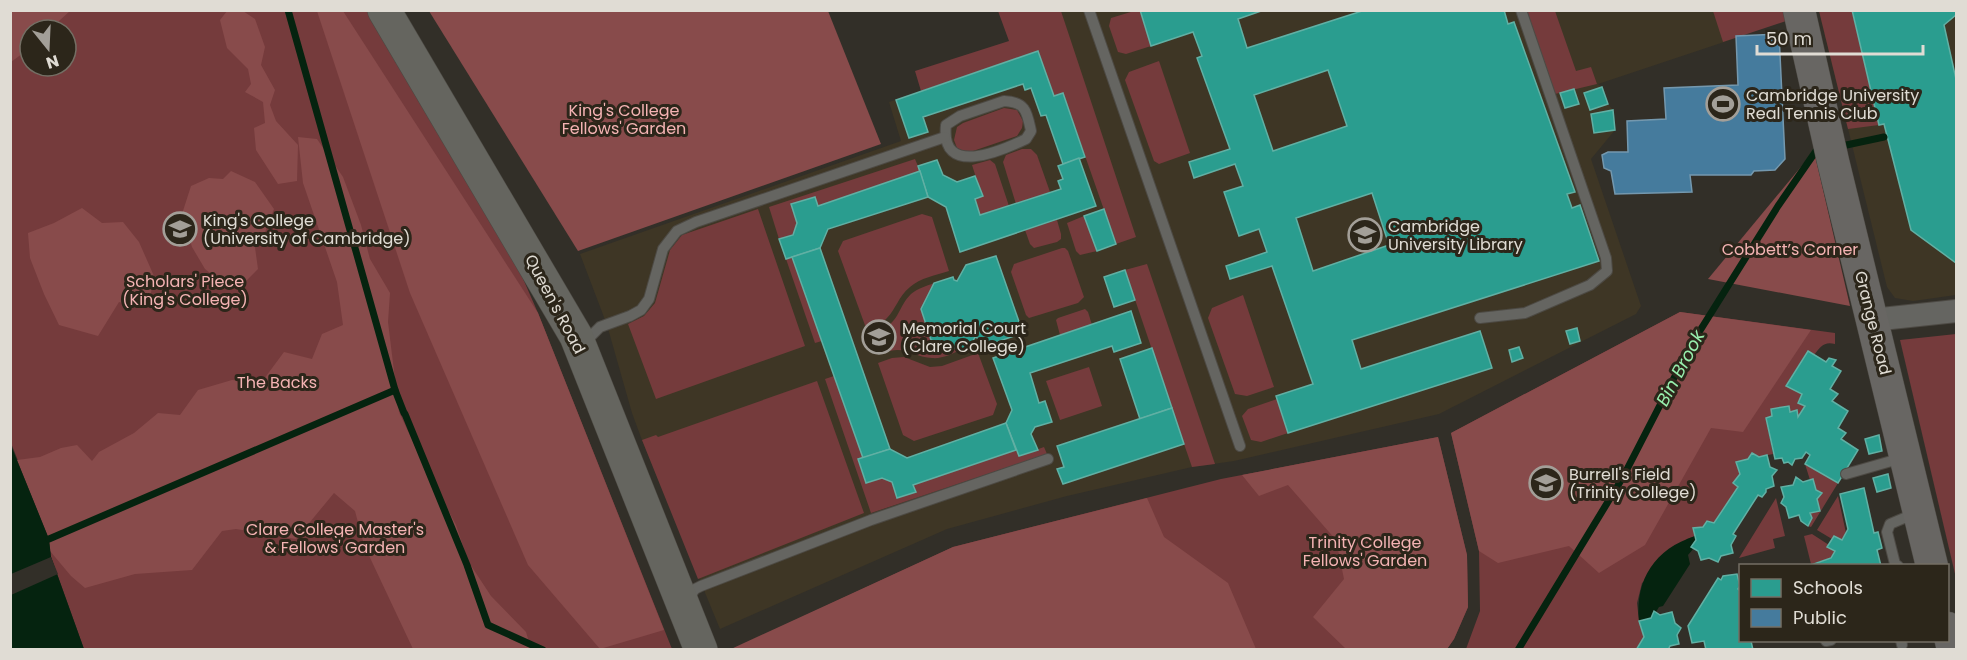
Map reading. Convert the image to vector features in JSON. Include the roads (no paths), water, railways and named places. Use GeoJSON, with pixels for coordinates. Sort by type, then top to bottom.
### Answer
{"type":"FeatureCollection","features":[{"type":"Feature","properties":{"kind":"main road","name":"Queen's Road"},"geometry":{"type":"LineString","coordinates":[[384,10],[566,316],[701,650]]}},
{"type":"Feature","properties":{"kind":"street","name":"Grange Road"},"geometry":{"type":"LineString","coordinates":[[1799,10],[1919,512],[1927,564]]}},
{"type":"Feature","properties":{"kind":"street"},"geometry":{"type":"LineString","coordinates":[[1872,320],[1956,311]]}},
{"type":"Feature","properties":{"kind":"street"},"geometry":{"type":"LineString","coordinates":[[1949,635],[1953,650]]}},
{"type":"Feature","properties":{"kind":"lane"},"geometry":{"type":"LineString","coordinates":[[1089,10],[1240,446]]}},
{"type":"Feature","properties":{"kind":"lane"},"geometry":{"type":"LineString","coordinates":[[1480,318],[1525,313],[1590,285],[1607,271],[1606,258],[1521,10]]}},
{"type":"Feature","properties":{"kind":"lane"},"geometry":{"type":"LineString","coordinates":[[1004,101],[1016,101],[1023,106],[1031,131],[1026,139],[1016,144],[973,158],[960,157],[954,153],[945,137],[946,125],[960,116],[1004,101]]}},
{"type":"Feature","properties":{"kind":"lane"},"geometry":{"type":"LineString","coordinates":[[580,346],[600,327],[641,310],[649,299],[663,249],[677,231],[696,222],[945,137]]}},
{"type":"Feature","properties":{"kind":"lane"},"geometry":{"type":"LineString","coordinates":[[1846,474],[1906,457]]}},
{"type":"Feature","properties":{"kind":"lane"},"geometry":{"type":"LineString","coordinates":[[683,606],[695,589],[712,582],[871,520],[1048,459]]}},
{"type":"Feature","properties":{"kind":"lane"},"geometry":{"type":"LineString","coordinates":[[1895,564],[1887,532],[1890,524],[1919,512]]}},
{"type":"Feature","properties":{"kind":"waterway"},"geometry":{"type":"LineString","coordinates":[[288,10],[395,390],[404,413]]}},
{"type":"Feature","properties":{"kind":"waterway","name":"Bin Brook"},"geometry":{"type":"LineString","coordinates":[[1837,147],[1884,137]]}},
{"type":"Feature","properties":{"kind":"waterway","name":"Bin Brook"},"geometry":{"type":"LineString","coordinates":[[1518,650],[1623,477],[1691,345],[1778,206],[1816,151],[1823,150]]}},
{"type":"Feature","properties":{"kind":"waterway"},"geometry":{"type":"LineString","coordinates":[[49,539],[395,390]]}},
{"type":"Feature","properties":{"kind":"waterway"},"geometry":{"type":"LineString","coordinates":[[405,414],[467,565],[488,625],[543,650]]}},
{"type":"Feature","properties":{"kind":"place","name":"Cambridge University Real Tennis Club"},"geometry":{"type":"Point","coordinates":[1723,104]}},
{"type":"Feature","properties":{"kind":"place","name":"King's College (University of Cambridge)"},"geometry":{"type":"Point","coordinates":[180,229]}},
{"type":"Feature","properties":{"kind":"place","name":"Cambridge University Library"},"geometry":{"type":"Point","coordinates":[1365,235]}},
{"type":"Feature","properties":{"kind":"place","name":"Memorial Court (Clare College)"},"geometry":{"type":"Point","coordinates":[879,337]}},
{"type":"Feature","properties":{"kind":"place","name":"Burrell's Field (Trinity College)"},"geometry":{"type":"Point","coordinates":[1546,483]}},
{"type":"Feature","properties":{"kind":"park label","name":"King's College Fellows' Garden"},"geometry":{"type":"Point","coordinates":[624,119]}},
{"type":"Feature","properties":{"kind":"park label","name":"Cobbett’s Corner"},"geometry":{"type":"Point","coordinates":[1790,249]}},
{"type":"Feature","properties":{"kind":"park label","name":"Scholars' Piece (King's College)"},"geometry":{"type":"Point","coordinates":[185,290]}},
{"type":"Feature","properties":{"kind":"park label","name":"The Backs"},"geometry":{"type":"Point","coordinates":[277,382]}},
{"type":"Feature","properties":{"kind":"park label","name":"Clare College Master's & Fellows' Garden"},"geometry":{"type":"Point","coordinates":[335,538]}},
{"type":"Feature","properties":{"kind":"park label","name":"Trinity College Fellows' Garden"},"geometry":{"type":"Point","coordinates":[1365,551]}}]}
